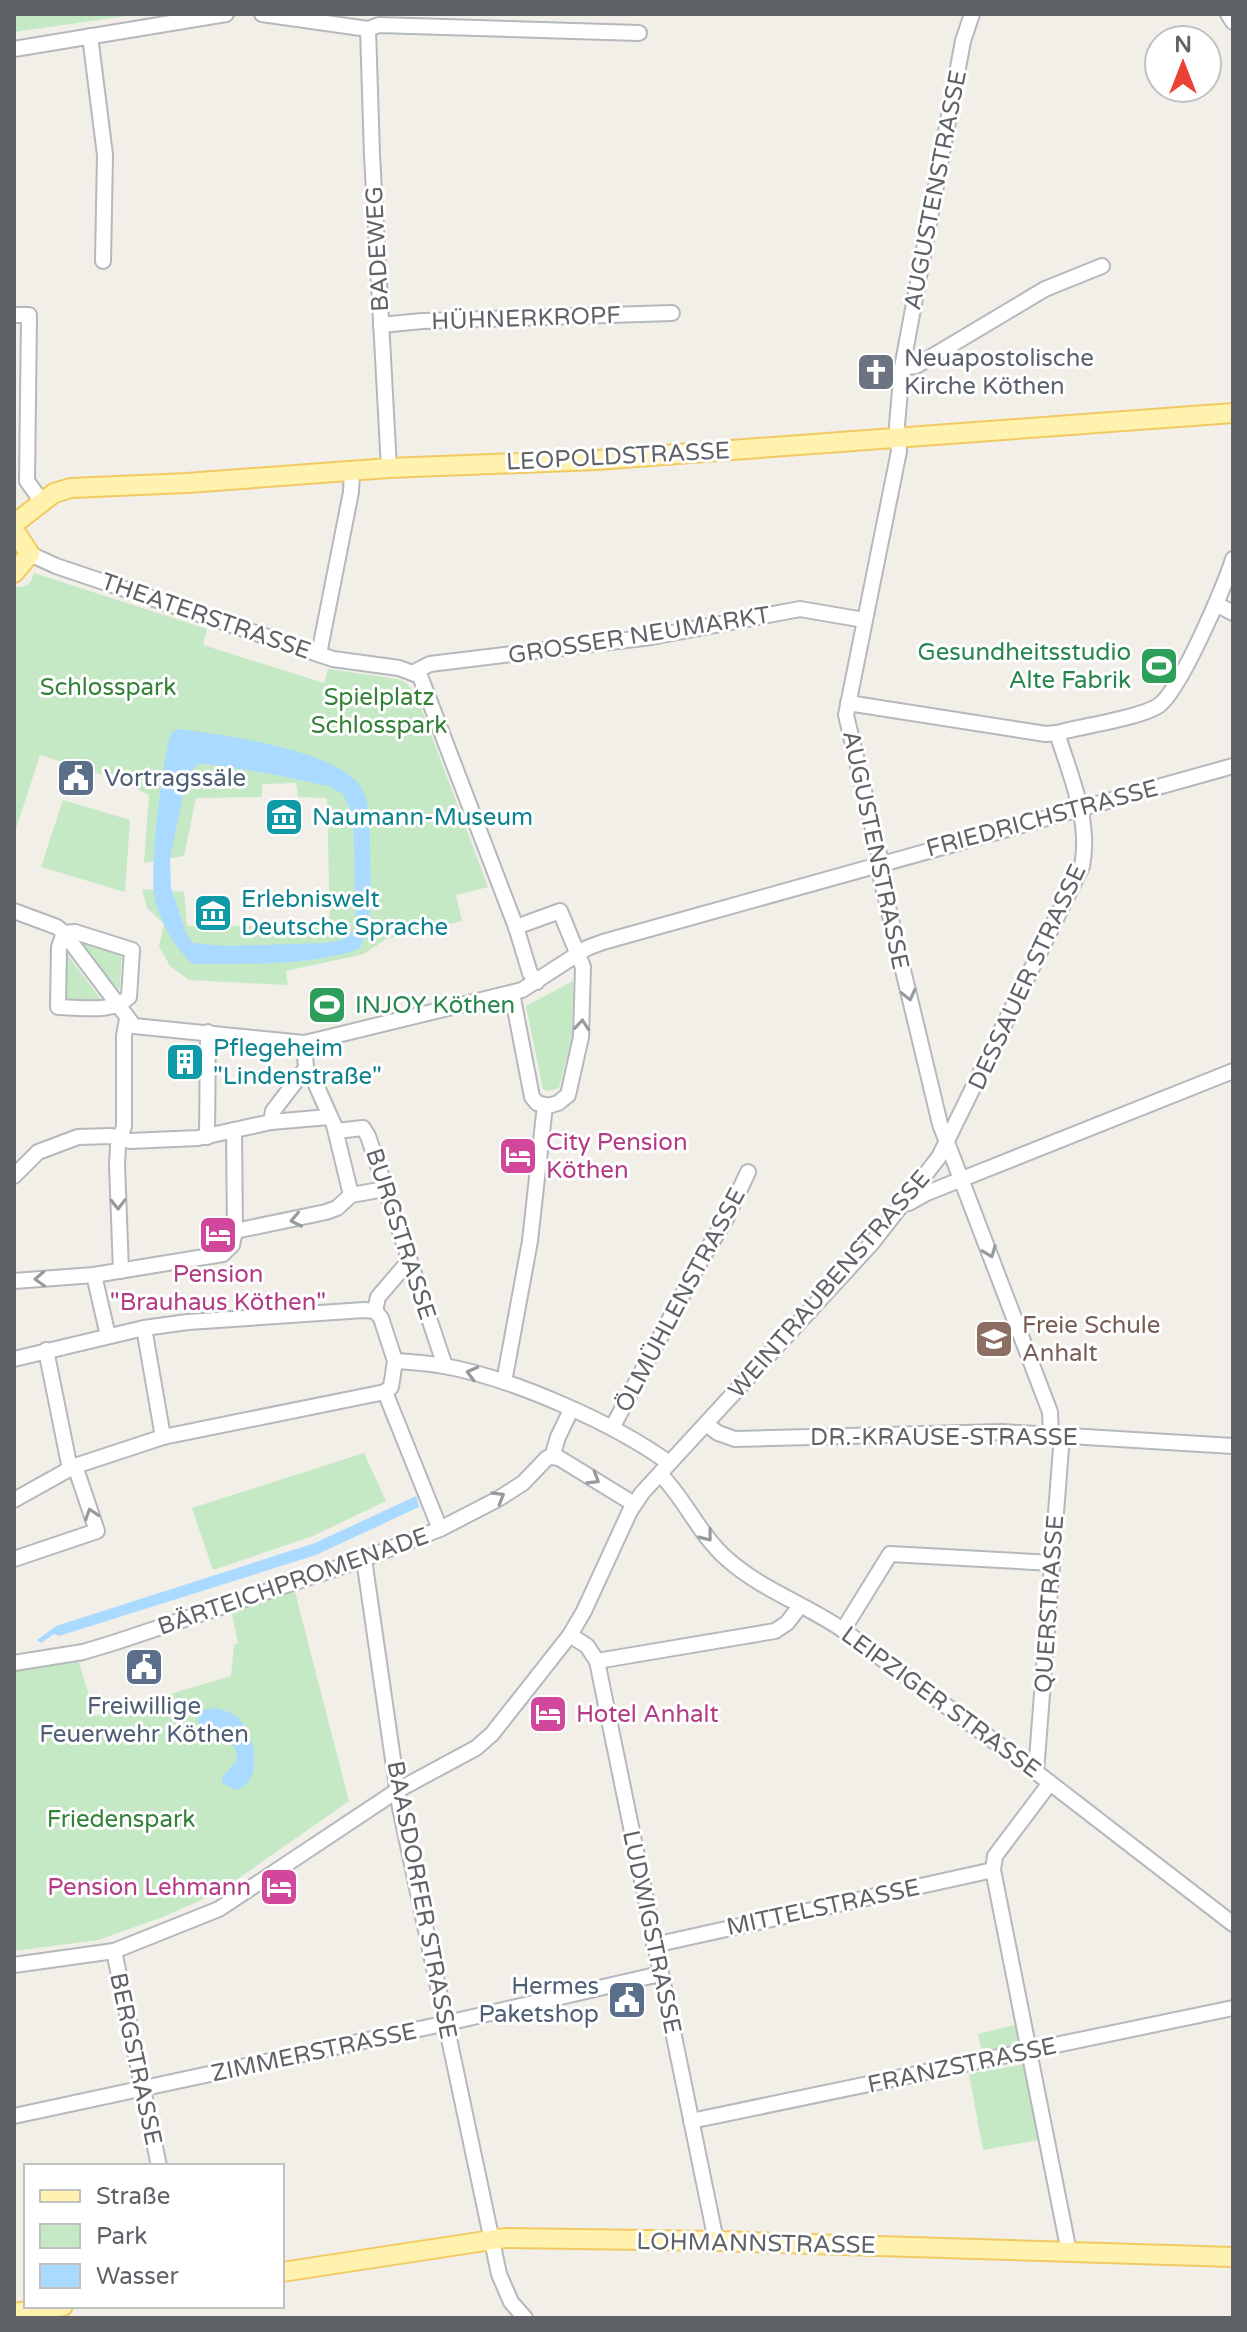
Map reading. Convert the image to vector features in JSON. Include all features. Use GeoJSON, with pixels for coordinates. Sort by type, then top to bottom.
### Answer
{"type":"FeatureCollection","features":[{"type":"Feature","properties":{"kind":"main road","name":"LEOPOLDSTRASSE"},"geometry":{"type":"LineString","coordinates":[[14,524],[54,493],[71,488],[389,468],[596,460],[1233,413]]}},
{"type":"Feature","properties":{"kind":"main road"},"geometry":{"type":"LineString","coordinates":[[14,530],[30,554],[14,573]]}},
{"type":"Feature","properties":{"kind":"main road","name":"LOHMANNSTRASSE"},"geometry":{"type":"LineString","coordinates":[[284,2272],[492,2239],[716,2241],[1233,2257]]}},
{"type":"Feature","properties":{"kind":"main road"},"geometry":{"type":"LineString","coordinates":[[14,2313],[39,2314]]}},
{"type":"Feature","properties":{"kind":"street"},"geometry":{"type":"LineString","coordinates":[[14,49],[226,14]]}},
{"type":"Feature","properties":{"kind":"street"},"geometry":{"type":"LineString","coordinates":[[262,14],[368,29],[379,25],[639,33]]}},
{"type":"Feature","properties":{"kind":"street","name":"AUGUSTENSTRASSE"},"geometry":{"type":"LineString","coordinates":[[972,14],[957,72],[902,368],[898,400],[899,451],[846,715],[937,1110],[1056,1435]]}},
{"type":"Feature","properties":{"kind":"street"},"geometry":{"type":"LineString","coordinates":[[1228,14],[1233,22]]}},
{"type":"Feature","properties":{"kind":"street","name":"BADEWEG"},"geometry":{"type":"LineString","coordinates":[[368,29],[389,468]]}},
{"type":"Feature","properties":{"kind":"street"},"geometry":{"type":"LineString","coordinates":[[90,36],[105,155],[103,261]]}},
{"type":"Feature","properties":{"kind":"street"},"geometry":{"type":"LineString","coordinates":[[902,368],[916,366],[1061,281],[1102,266]]}},
{"type":"Feature","properties":{"kind":"street","name":"HÜHNERKROPF"},"geometry":{"type":"LineString","coordinates":[[381,325],[672,313]]}},
{"type":"Feature","properties":{"kind":"street"},"geometry":{"type":"LineString","coordinates":[[14,315],[29,315],[27,481],[42,502]]}},
{"type":"Feature","properties":{"kind":"street"},"geometry":{"type":"LineString","coordinates":[[319,654],[351,492],[352,471]]}},
{"type":"Feature","properties":{"kind":"street","name":"THEATERSTRASSE"},"geometry":{"type":"LineString","coordinates":[[30,554],[56,566],[319,654],[346,662],[414,672]]}},
{"type":"Feature","properties":{"kind":"street"},"geometry":{"type":"LineString","coordinates":[[848,703],[1046,734],[1144,711],[1160,704],[1174,685],[1216,604],[1233,559]]}},
{"type":"Feature","properties":{"kind":"street"},"geometry":{"type":"LineString","coordinates":[[1216,604],[1233,613]]}},
{"type":"Feature","properties":{"kind":"street","name":"GROSSER NEUMARKT"},"geometry":{"type":"LineString","coordinates":[[414,672],[430,664],[651,637],[800,609],[864,620]]}},
{"type":"Feature","properties":{"kind":"street"},"geometry":{"type":"LineString","coordinates":[[414,672],[425,686],[516,927],[530,973],[537,982]]}},
{"type":"Feature","properties":{"kind":"street","name":"DESSAUER STRASSE"},"geometry":{"type":"LineString","coordinates":[[948,1141],[1079,875],[1085,843],[1080,808],[1057,733]]}},
{"type":"Feature","properties":{"kind":"street","name":"FRIEDRICHSTRASSE"},"geometry":{"type":"LineString","coordinates":[[304,1043],[512,993],[537,982],[603,942],[1233,766]]}},
{"type":"Feature","properties":{"kind":"street"},"geometry":{"type":"LineString","coordinates":[[14,911],[57,927],[64,933],[134,1026],[304,1043],[306,1068],[336,1131],[351,1195]]}},
{"type":"Feature","properties":{"kind":"street"},"geometry":{"type":"LineString","coordinates":[[512,993],[529,1089],[537,1103],[558,1103],[568,1095],[581,1037],[583,970],[560,911],[516,927]]}},
{"type":"Feature","properties":{"kind":"street"},"geometry":{"type":"LineString","coordinates":[[75,932],[132,950],[129,997],[117,1006],[108,1008],[58,1007],[59,947],[64,933],[75,932]]}},
{"type":"Feature","properties":{"kind":"street"},"geometry":{"type":"LineString","coordinates":[[121,1271],[117,1200],[124,1126],[124,1036],[127,1019]]}},
{"type":"Feature","properties":{"kind":"street"},"geometry":{"type":"LineString","coordinates":[[207,1137],[208,1032]]}},
{"type":"Feature","properties":{"kind":"street"},"geometry":{"type":"LineString","coordinates":[[271,1122],[273,1111],[306,1068]]}},
{"type":"Feature","properties":{"kind":"street"},"geometry":{"type":"LineString","coordinates":[[899,1211],[927,1193],[1233,1071]]}},
{"type":"Feature","properties":{"kind":"street"},"geometry":{"type":"LineString","coordinates":[[504,1382],[534,1206],[545,1105]]}},
{"type":"Feature","properties":{"kind":"street"},"geometry":{"type":"LineString","coordinates":[[14,1176],[38,1152],[78,1137],[121,1137],[130,1141],[207,1137],[271,1122],[329,1117]]}},
{"type":"Feature","properties":{"kind":"street","name":"BURGSTRASSE"},"geometry":{"type":"LineString","coordinates":[[336,1131],[357,1127],[366,1131],[445,1366]]}},
{"type":"Feature","properties":{"kind":"street"},"geometry":{"type":"LineString","coordinates":[[14,1281],[94,1275],[223,1254],[232,1245],[235,1231],[234,1130]]}},
{"type":"Feature","properties":{"kind":"street","name":"WEINTRAUBENSTRASSE"},"geometry":{"type":"LineString","coordinates":[[14,1965],[114,1951],[193,1920],[237,1899],[398,1790],[484,1741],[570,1635],[634,1504],[899,1211],[948,1141]]}},
{"type":"Feature","properties":{"kind":"street","name":"ÖLMÜHLENSTRASSE"},"geometry":{"type":"LineString","coordinates":[[612,1428],[727,1217],[748,1172]]}},
{"type":"Feature","properties":{"kind":"street"},"geometry":{"type":"LineString","coordinates":[[235,1231],[326,1212],[337,1208],[351,1195],[385,1189]]}},
{"type":"Feature","properties":{"kind":"street"},"geometry":{"type":"LineString","coordinates":[[374,1310],[409,1261]]}},
{"type":"Feature","properties":{"kind":"street"},"geometry":{"type":"LineString","coordinates":[[94,1275],[108,1336]]}},
{"type":"Feature","properties":{"kind":"street"},"geometry":{"type":"LineString","coordinates":[[14,1359],[144,1328],[188,1322],[374,1310]]}},
{"type":"Feature","properties":{"kind":"street"},"geometry":{"type":"LineString","coordinates":[[14,1500],[73,1468],[163,1437],[385,1392],[391,1387],[395,1361],[374,1310]]}},
{"type":"Feature","properties":{"kind":"street"},"geometry":{"type":"LineString","coordinates":[[144,1328],[163,1437]]}},
{"type":"Feature","properties":{"kind":"street"},"geometry":{"type":"LineString","coordinates":[[14,1559],[97,1531],[73,1468],[46,1350]]}},
{"type":"Feature","properties":{"kind":"street","name":"LEIPZIGER STRASSE"},"geometry":{"type":"LineString","coordinates":[[395,1361],[445,1366],[504,1382],[612,1428],[653,1451],[722,1555],[743,1573],[843,1630],[1036,1772],[1233,1924]]}},
{"type":"Feature","properties":{"kind":"street"},"geometry":{"type":"LineString","coordinates":[[385,1392],[440,1529]]}},
{"type":"Feature","properties":{"kind":"street"},"geometry":{"type":"LineString","coordinates":[[571,1410],[552,1457],[559,1458],[634,1504]]}},
{"type":"Feature","properties":{"kind":"street","name":"DR.-KRAUSE-STRASSE"},"geometry":{"type":"LineString","coordinates":[[706,1424],[718,1433],[735,1439],[1002,1432],[1233,1446]]}},
{"type":"Feature","properties":{"kind":"street","name":"QUERSTRASSE"},"geometry":{"type":"LineString","coordinates":[[1036,1772],[1053,1563],[1056,1435]]}},
{"type":"Feature","properties":{"kind":"street","name":"BÄRTEICHPROMENADE"},"geometry":{"type":"LineString","coordinates":[[14,1663],[83,1652],[364,1559],[440,1529],[498,1499],[523,1483],[547,1458],[552,1457]]}},
{"type":"Feature","properties":{"kind":"street"},"geometry":{"type":"LineString","coordinates":[[843,1630],[890,1554],[1053,1563]]}},
{"type":"Feature","properties":{"kind":"street","name":"BAASDORFER STRASSE"},"geometry":{"type":"LineString","coordinates":[[364,1559],[398,1790],[492,2239],[502,2283],[511,2302],[525,2318]]}},
{"type":"Feature","properties":{"kind":"street"},"geometry":{"type":"LineString","coordinates":[[570,1635],[587,1646],[597,1661],[775,1631],[787,1623],[800,1606]]}},
{"type":"Feature","properties":{"kind":"street","name":"LUDWIGSTRASSE"},"geometry":{"type":"LineString","coordinates":[[597,1661],[716,2241]]}},
{"type":"Feature","properties":{"kind":"street"},"geometry":{"type":"LineString","coordinates":[[1050,1783],[995,1856],[993,1870],[1069,2252]]}},
{"type":"Feature","properties":{"kind":"street","name":"MITTELSTRASSE"},"geometry":{"type":"LineString","coordinates":[[654,1945],[993,1870]]}},
{"type":"Feature","properties":{"kind":"street","name":"BERGSTRASSE"},"geometry":{"type":"LineString","coordinates":[[114,1951],[159,2164]]}},
{"type":"Feature","properties":{"kind":"street","name":"ZIMMERSTRASSE"},"geometry":{"type":"LineString","coordinates":[[14,2116],[660,1974]]}},
{"type":"Feature","properties":{"kind":"street","name":"FRANZSTRASSE"},"geometry":{"type":"LineString","coordinates":[[691,2121],[1233,2008]]}},
{"type":"Feature","properties":{"kind":"green space"},"geometry":{"type":"Polygon","coordinates":[[[14,14],[140,14],[14,32],[14,14]]]}},
{"type":"Feature","properties":{"kind":"green space","name":"Schlosspark"},"geometry":{"type":"Polygon","coordinates":[[[34,573],[207,629],[203,645],[324,683],[328,669],[398,679],[406,683],[416,694],[488,887],[456,895],[462,921],[386,939],[364,954],[286,971],[288,985],[189,980],[170,966],[159,946],[164,924],[147,908],[142,889],[184,892],[187,926],[330,926],[327,798],[298,797],[296,783],[262,784],[262,797],[196,798],[184,856],[144,863],[149,795],[116,779],[40,755],[14,835],[14,593],[16,587],[32,580],[34,573]]]}},
{"type":"Feature","properties":{"kind":"green space"},"geometry":{"type":"Polygon","coordinates":[[[63,800],[130,820],[125,892],[41,867],[63,800]]]}},
{"type":"Feature","properties":{"kind":"green space"},"geometry":{"type":"Polygon","coordinates":[[[78,939],[122,949],[120,988],[116,991],[78,939]]]}},
{"type":"Feature","properties":{"kind":"green space"},"geometry":{"type":"Polygon","coordinates":[[[63,949],[103,1002],[63,1001],[63,949]]]}},
{"type":"Feature","properties":{"kind":"green space"},"geometry":{"type":"Polygon","coordinates":[[[573,981],[572,1036],[559,1088],[548,1091],[543,1089],[526,1006],[573,981]]]}},
{"type":"Feature","properties":{"kind":"green space"},"geometry":{"type":"Polygon","coordinates":[[[364,1453],[386,1501],[313,1536],[213,1570],[192,1508],[364,1453]]]}},
{"type":"Feature","properties":{"kind":"green space","name":"Friedenspark"},"geometry":{"type":"Polygon","coordinates":[[[294,1588],[349,1801],[219,1892],[163,1917],[98,1940],[14,1951],[14,1671],[78,1659],[95,1716],[231,1676],[234,1645],[238,1643],[231,1609],[294,1588]]]}},
{"type":"Feature","properties":{"kind":"green space"},"geometry":{"type":"Polygon","coordinates":[[[1018,2024],[1022,2042],[982,2052],[978,2034],[1018,2024]]]}},
{"type":"Feature","properties":{"kind":"green space"},"geometry":{"type":"Polygon","coordinates":[[[1025,2064],[1039,2140],[983,2150],[969,2074],[1025,2064]]]}},
{"type":"Feature","properties":{"kind":"water"},"geometry":{"type":"Polygon","coordinates":[[[179,729],[281,747],[309,755],[353,778],[364,793],[370,826],[370,906],[367,928],[359,949],[319,959],[277,963],[193,964],[187,958],[163,923],[153,881],[164,764],[172,732],[179,729]],[[199,763],[187,775],[170,859],[171,888],[186,933],[193,943],[227,946],[324,943],[341,940],[356,929],[353,816],[343,794],[328,786],[199,763]]]}},
{"type":"Feature","properties":{"kind":"water"},"geometry":{"type":"Polygon","coordinates":[[[416,1496],[419,1507],[316,1555],[59,1636],[54,1634],[41,1643],[37,1640],[56,1626],[315,1543],[416,1496]]]}},
{"type":"Feature","properties":{"kind":"water"},"geometry":{"type":"Polygon","coordinates":[[[216,1708],[239,1719],[253,1747],[251,1778],[236,1790],[223,1784],[222,1778],[237,1760],[233,1744],[198,1723],[199,1713],[216,1708]]]}},
{"type":"Feature","properties":{"kind":"place","name":"Neuapostolische Kirche Köthen"},"geometry":{"type":"Point","coordinates":[876,372]}},
{"type":"Feature","properties":{"kind":"place","name":"Gesundheitsstudio Alte Fabrik"},"geometry":{"type":"Point","coordinates":[1159,666]}},
{"type":"Feature","properties":{"kind":"place","name":"Vortragssäle"},"geometry":{"type":"Point","coordinates":[76,778]}},
{"type":"Feature","properties":{"kind":"place","name":"Naumann-Museum"},"geometry":{"type":"Point","coordinates":[284,817]}},
{"type":"Feature","properties":{"kind":"place","name":"Erlebniswelt Deutsche Sprache"},"geometry":{"type":"Point","coordinates":[213,913]}},
{"type":"Feature","properties":{"kind":"place","name":"INJOY Köthen"},"geometry":{"type":"Point","coordinates":[327,1005]}},
{"type":"Feature","properties":{"kind":"place","name":"Pflegeheim \"Lindenstraße\""},"geometry":{"type":"Point","coordinates":[185,1062]}},
{"type":"Feature","properties":{"kind":"place","name":"City Pension Köthen"},"geometry":{"type":"Point","coordinates":[518,1156]}},
{"type":"Feature","properties":{"kind":"place","name":"Pension \"Brauhaus Köthen\""},"geometry":{"type":"Point","coordinates":[218,1235]}},
{"type":"Feature","properties":{"kind":"place","name":"Freie Schule Anhalt"},"geometry":{"type":"Point","coordinates":[994,1339]}},
{"type":"Feature","properties":{"kind":"place","name":"Freiwillige Feuerwehr Köthen"},"geometry":{"type":"Point","coordinates":[144,1667]}},
{"type":"Feature","properties":{"kind":"place","name":"Hotel Anhalt"},"geometry":{"type":"Point","coordinates":[548,1714]}},
{"type":"Feature","properties":{"kind":"place","name":"Pension Lehmann"},"geometry":{"type":"Point","coordinates":[279,1887]}},
{"type":"Feature","properties":{"kind":"place","name":"Hermes Paketshop"},"geometry":{"type":"Point","coordinates":[627,2000]}},
{"type":"Feature","properties":{"kind":"park label","name":"Spielplatz Schlosspark"},"geometry":{"type":"Point","coordinates":[379,711]}}]}
